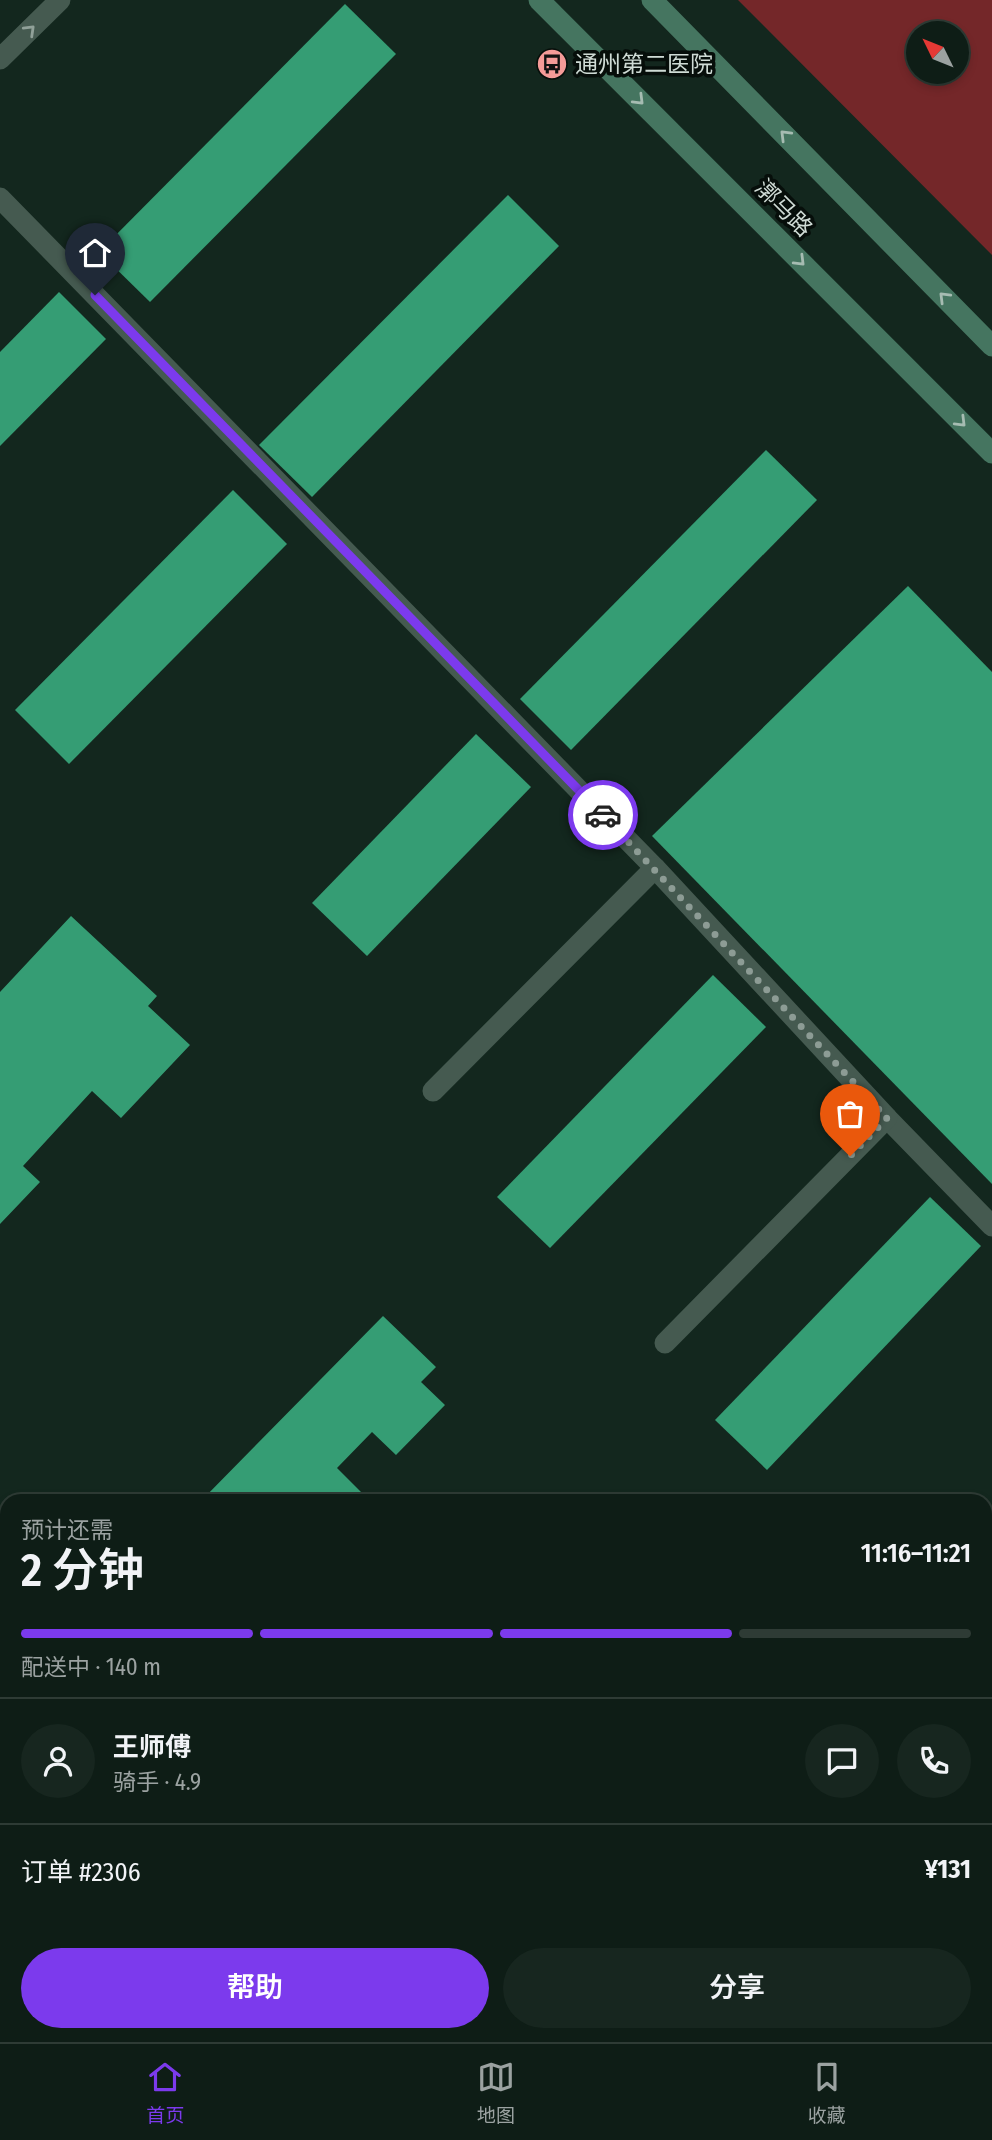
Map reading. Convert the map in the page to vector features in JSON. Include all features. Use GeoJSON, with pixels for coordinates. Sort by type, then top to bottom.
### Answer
{"type":"FeatureCollection","features":[{"type":"Feature","properties":{"kind":"main road","name":"漷马路"},"geometry":{"type":"LineString","coordinates":[[539,0],[992,453]]}},
{"type":"Feature","properties":{"kind":"main road"},"geometry":{"type":"LineString","coordinates":[[652,0],[992,346]]}},
{"type":"Feature","properties":{"kind":"street"},"geometry":{"type":"LineString","coordinates":[[0,59],[60,0]]}},
{"type":"Feature","properties":{"kind":"street"},"geometry":{"type":"LineString","coordinates":[[0,198],[655,868],[887,1118],[992,1226]]}},
{"type":"Feature","properties":{"kind":"street"},"geometry":{"type":"LineString","coordinates":[[433,1091],[655,868]]}},
{"type":"Feature","properties":{"kind":"street"},"geometry":{"type":"LineString","coordinates":[[665,1343],[887,1118]]}},
{"type":"Feature","properties":{"kind":"shaded area"},"geometry":{"type":"Polygon","coordinates":[[[738,0],[992,0],[992,255],[738,0]]]}},
{"type":"Feature","properties":{"kind":"building"},"geometry":{"type":"Polygon","coordinates":[[[345,4],[396,54],[150,302],[99,252],[345,4]]]}},
{"type":"Feature","properties":{"kind":"building"},"geometry":{"type":"Polygon","coordinates":[[[508,195],[559,246],[312,497],[259,445],[508,195]]]}},
{"type":"Feature","properties":{"kind":"building"},"geometry":{"type":"Polygon","coordinates":[[[59,292],[106,339],[0,446],[0,352],[59,292]]]}},
{"type":"Feature","properties":{"kind":"building"},"geometry":{"type":"Polygon","coordinates":[[[766,450],[817,500],[571,750],[520,699],[766,450]]]}},
{"type":"Feature","properties":{"kind":"building"},"geometry":{"type":"Polygon","coordinates":[[[233,490],[287,544],[69,764],[15,710],[233,490]]]}},
{"type":"Feature","properties":{"kind":"building"},"geometry":{"type":"Polygon","coordinates":[[[908,586],[992,672],[992,1184],[652,836],[908,586]]]}},
{"type":"Feature","properties":{"kind":"building"},"geometry":{"type":"Polygon","coordinates":[[[476,734],[531,787],[367,956],[312,903],[476,734]]]}},
{"type":"Feature","properties":{"kind":"building"},"geometry":{"type":"Polygon","coordinates":[[[71,916],[157,996],[148,1006],[190,1045],[121,1118],[92,1091],[23,1166],[40,1182],[0,1224],[0,992],[71,916]]]}},
{"type":"Feature","properties":{"kind":"building"},"geometry":{"type":"Polygon","coordinates":[[[713,975],[766,1027],[550,1248],[497,1197],[713,975]]]}},
{"type":"Feature","properties":{"kind":"building"},"geometry":{"type":"Polygon","coordinates":[[[930,1197],[981,1246],[767,1470],[715,1420],[930,1197]]]}},
{"type":"Feature","properties":{"kind":"building"},"geometry":{"type":"Polygon","coordinates":[[[383,1316],[436,1367],[421,1382],[445,1405],[396,1455],[372,1432],[337,1468],[361,1492],[359,1494],[208,1494],[383,1316]]]}},
{"type":"Feature","properties":{"kind":"way so far"},"geometry":{"type":"LineString","coordinates":[[603,815],[887,1118],[850,1156]]}},
{"type":"Feature","properties":{"kind":"place","name":"通州第二医院"},"geometry":{"type":"Point","coordinates":[552,64]}},
{"type":"Feature","properties":{"kind":"route"},"geometry":{"type":"LineString","coordinates":[[95,295],[603,815]]}}]}
